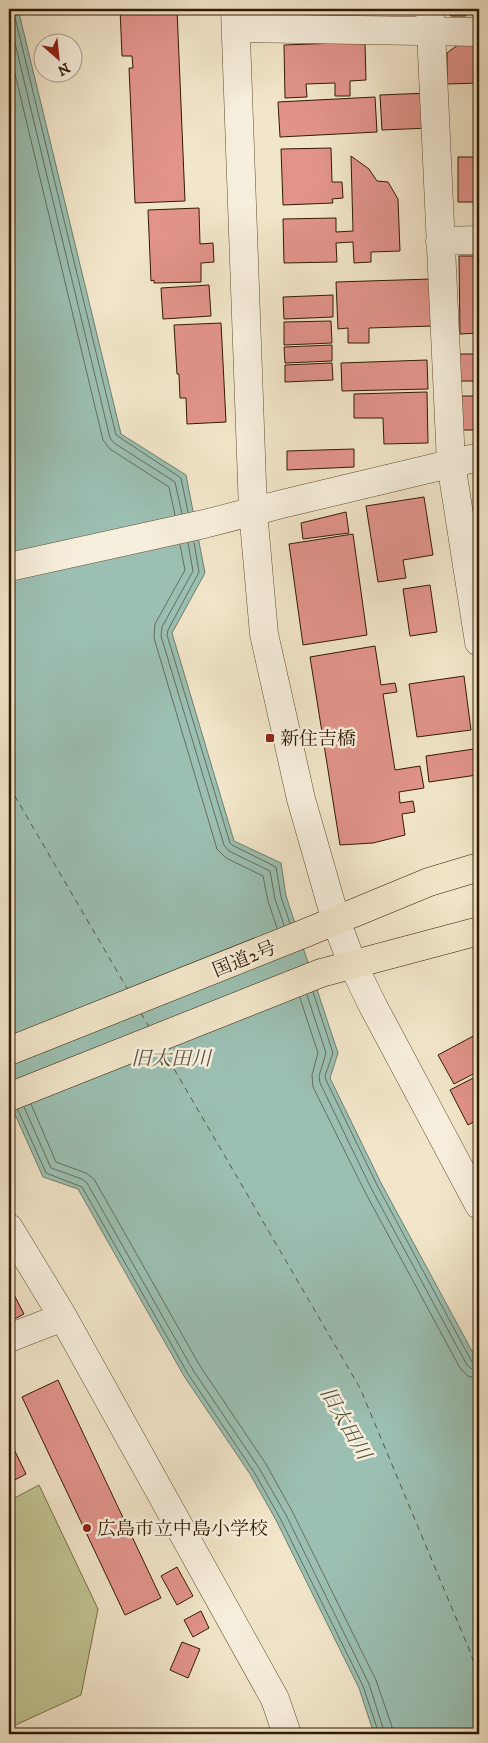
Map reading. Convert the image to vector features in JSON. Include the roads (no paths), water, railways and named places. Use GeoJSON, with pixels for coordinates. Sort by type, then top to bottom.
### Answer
{"type":"FeatureCollection","features":[{"type":"Feature","properties":{"kind":"highway","name":"国道2号"},"geometry":{"type":"LineString","coordinates":[[9,1051],[429,882],[479,867]]}},
{"type":"Feature","properties":{"kind":"highway"},"geometry":{"type":"LineString","coordinates":[[9,1097],[320,973],[479,931]]}},
{"type":"Feature","properties":{"kind":"street"},"geometry":{"type":"LineString","coordinates":[[479,32],[430,20],[235,18],[253,511],[264,634],[301,799],[336,921],[352,963],[378,1015],[479,1204]]}},
{"type":"Feature","properties":{"kind":"street"},"geometry":{"type":"LineString","coordinates":[[430,20],[451,463],[479,642]]}},
{"type":"Feature","properties":{"kind":"street"},"geometry":{"type":"LineString","coordinates":[[440,241],[479,240]]}},
{"type":"Feature","properties":{"kind":"street"},"geometry":{"type":"LineString","coordinates":[[9,566],[204,524],[479,457]]}},
{"type":"Feature","properties":{"kind":"street"},"geometry":{"type":"LineString","coordinates":[[9,1228],[63,1316],[275,1699],[287,1734]]}},
{"type":"Feature","properties":{"kind":"street"},"geometry":{"type":"LineString","coordinates":[[9,1338],[63,1316]]}},
{"type":"Feature","properties":{"kind":"water","name":"旧太田川"},"geometry":{"type":"Polygon","coordinates":[[[9,9],[18,9],[32,67],[32,82],[36,82],[121,434],[186,475],[205,573],[172,633],[234,841],[281,863],[286,896],[338,1053],[330,1078],[381,1183],[479,1364],[479,1734],[374,1734],[359,1688],[276,1520],[250,1474],[184,1376],[78,1189],[43,1177],[9,1101],[9,9]]]}},
{"type":"Feature","properties":{"kind":"place","name":"新住吉橋"},"geometry":{"type":"Point","coordinates":[270,738]}},
{"type":"Feature","properties":{"kind":"place","name":"広島市立中島小学校"},"geometry":{"type":"Point","coordinates":[87,1528]}}]}
